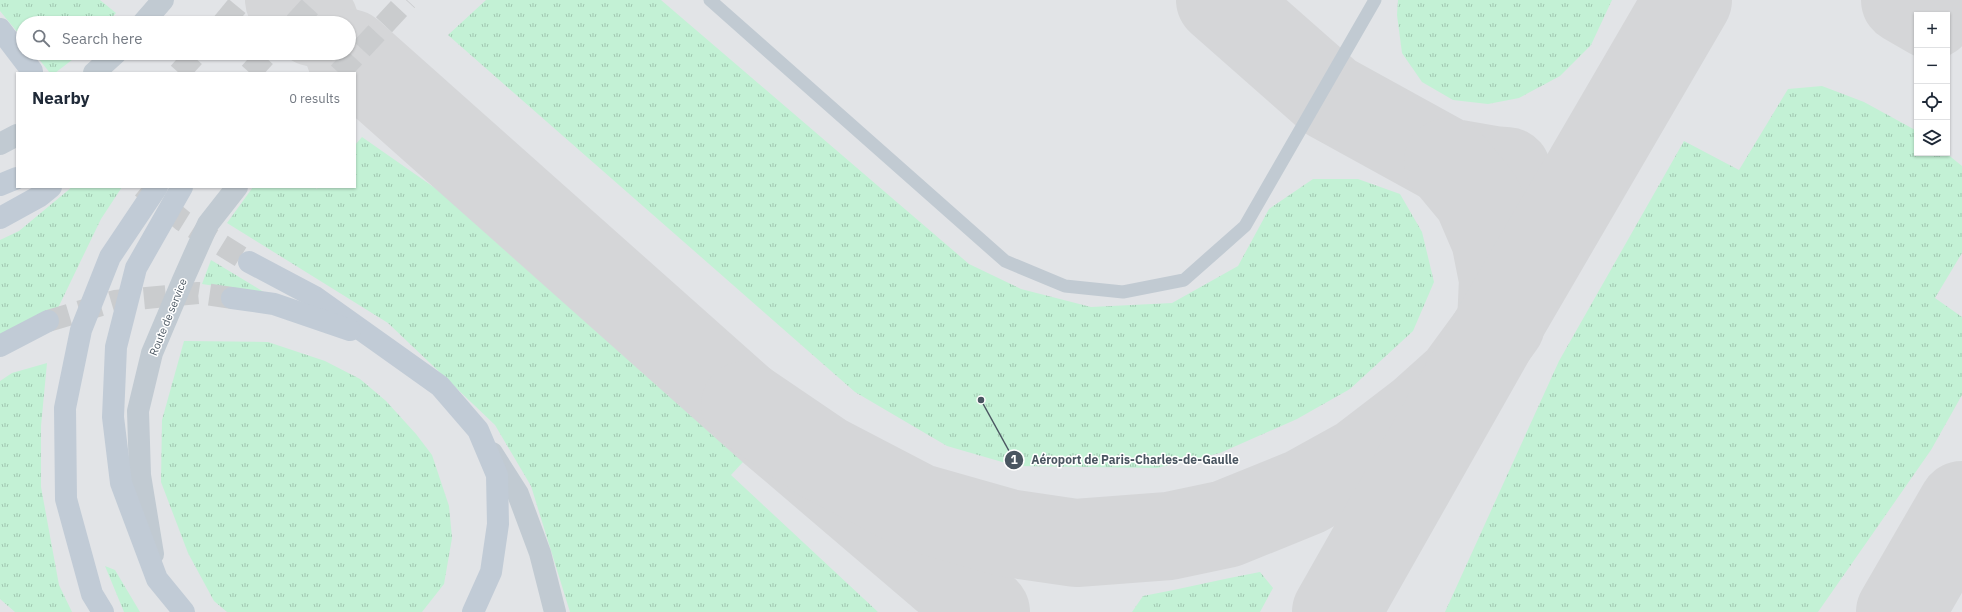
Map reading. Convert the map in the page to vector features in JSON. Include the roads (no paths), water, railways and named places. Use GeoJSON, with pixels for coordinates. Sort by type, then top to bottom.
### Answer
{"type":"FeatureCollection","features":[{"type":"Feature","properties":{"kind":"main road"},"geometry":{"type":"LineString","coordinates":[[0,29],[16,50]]}},
{"type":"Feature","properties":{"kind":"main road"},"geometry":{"type":"LineString","coordinates":[[24,60],[32,71]]}},
{"type":"Feature","properties":{"kind":"main road"},"geometry":{"type":"LineString","coordinates":[[0,185],[16,178]]}},
{"type":"Feature","properties":{"kind":"main road"},"geometry":{"type":"LineString","coordinates":[[0,218],[40,196],[50,188]]}},
{"type":"Feature","properties":{"kind":"main road"},"geometry":{"type":"LineString","coordinates":[[103,612],[92,594],[66,499],[64,408],[81,330],[110,257],[156,188]]}},
{"type":"Feature","properties":{"kind":"main road"},"geometry":{"type":"LineString","coordinates":[[181,188],[136,268],[116,346],[113,417],[121,483],[158,579],[184,612]]}},
{"type":"Feature","properties":{"kind":"main road"},"geometry":{"type":"LineString","coordinates":[[249,262],[315,297],[440,386],[478,430],[497,475],[498,524],[491,572],[473,612]]}},
{"type":"Feature","properties":{"kind":"main road"},"geometry":{"type":"LineString","coordinates":[[232,298],[274,304],[374,339]]}},
{"type":"Feature","properties":{"kind":"main road"},"geometry":{"type":"LineString","coordinates":[[0,346],[48,321]]}},
{"type":"Feature","properties":{"kind":"street"},"geometry":{"type":"LineString","coordinates":[[149,16],[163,0]]}},
{"type":"Feature","properties":{"kind":"street"},"geometry":{"type":"LineString","coordinates":[[95,72],[108,60]]}},
{"type":"Feature","properties":{"kind":"street"},"geometry":{"type":"LineString","coordinates":[[0,144],[16,136]]}},
{"type":"Feature","properties":{"kind":"street","name":"Route de service"},"geometry":{"type":"LineString","coordinates":[[158,579],[140,475],[138,411],[152,352],[183,280],[208,224],[236,188]]}},
{"type":"Feature","properties":{"kind":"street"},"geometry":{"type":"LineString","coordinates":[[478,430],[518,494],[540,553],[555,612]]}},
{"type":"Feature","properties":{"kind":"lane"},"geometry":{"type":"LineString","coordinates":[[710,0],[1005,261],[1065,286],[1123,292],[1184,280],[1245,226],[1375,0]]}},
{"type":"Feature","properties":{"kind":"tunnel"},"geometry":{"type":"LineString","coordinates":[[229,16],[242,0]]}},
{"type":"Feature","properties":{"kind":"tunnel"},"geometry":{"type":"LineString","coordinates":[[301,16],[316,0]]}},
{"type":"Feature","properties":{"kind":"tunnel"},"geometry":{"type":"LineString","coordinates":[[356,55],[407,0]]}},
{"type":"Feature","properties":{"kind":"tunnel"},"geometry":{"type":"LineString","coordinates":[[180,72],[191,60]]}},
{"type":"Feature","properties":{"kind":"tunnel"},"geometry":{"type":"LineString","coordinates":[[251,72],[262,60]]}},
{"type":"Feature","properties":{"kind":"tunnel"},"geometry":{"type":"LineString","coordinates":[[340,72],[351,60]]}},
{"type":"Feature","properties":{"kind":"tunnel"},"geometry":{"type":"LineString","coordinates":[[143,188],[183,221],[249,262]]}},
{"type":"Feature","properties":{"kind":"tunnel"},"geometry":{"type":"LineString","coordinates":[[48,321],[115,301],[198,293],[232,298]]}},
{"type":"Feature","properties":{"kind":"place","name":"Aéroport de Paris-Charles-de-Gaulle"},"geometry":{"type":"Point","coordinates":[981,400]}}]}
